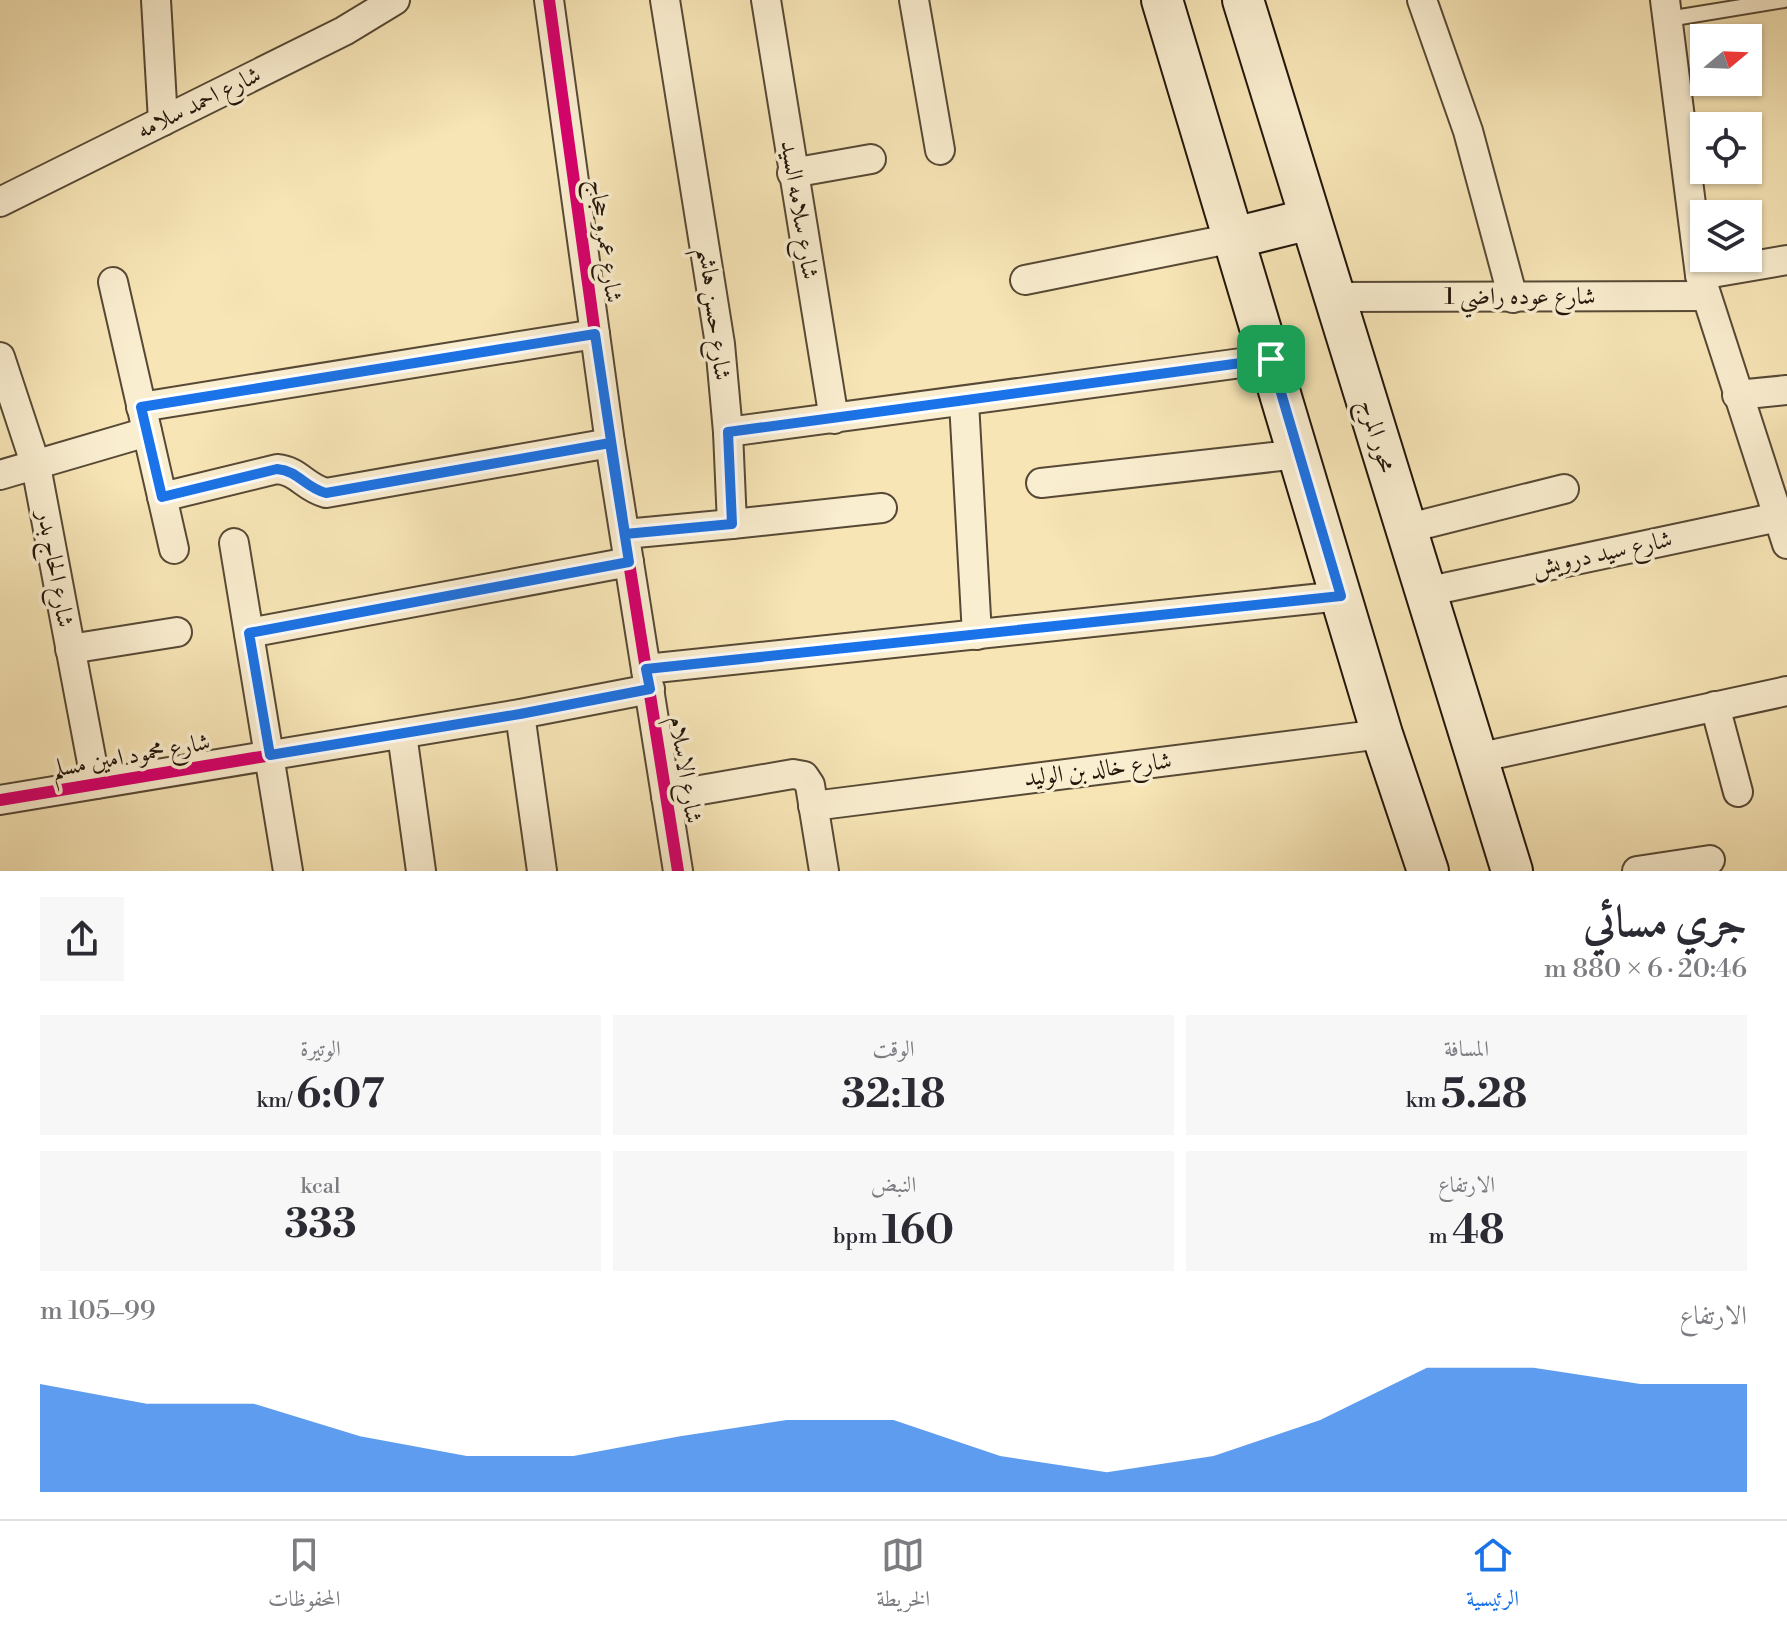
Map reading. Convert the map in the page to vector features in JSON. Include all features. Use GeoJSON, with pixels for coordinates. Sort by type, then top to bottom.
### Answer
{"type":"FeatureCollection","features":[{"type":"Feature","properties":{"kind":"main road"},"geometry":{"type":"LineString","coordinates":[[1162,0],[1382,734],[1428,871]]}},
{"type":"Feature","properties":{"kind":"main road","name":"محور المرج"},"geometry":{"type":"LineString","coordinates":[[1243,0],[1512,871]]}},
{"type":"Feature","properties":{"kind":"main road"},"geometry":{"type":"LineString","coordinates":[[1234,238],[1310,219]]}},
{"type":"Feature","properties":{"kind":"street"},"geometry":{"type":"LineString","coordinates":[[156,0],[163,121]]}},
{"type":"Feature","properties":{"kind":"street","name":"شارع احمد سلامه"},"geometry":{"type":"LineString","coordinates":[[0,202],[344,31],[395,0]]}},
{"type":"Feature","properties":{"kind":"street","name":"شارع عمرو حجاج"},"geometry":{"type":"LineString","coordinates":[[549,0],[627,548]]}},
{"type":"Feature","properties":{"kind":"street","name":"شارع حسن هاشم"},"geometry":{"type":"LineString","coordinates":[[665,0],[707,257],[728,432],[732,524]]}},
{"type":"Feature","properties":{"kind":"street","name":"شارع سلامه السيد"},"geometry":{"type":"LineString","coordinates":[[766,0],[834,419]]}},
{"type":"Feature","properties":{"kind":"street"},"geometry":{"type":"LineString","coordinates":[[914,0],[940,150]]}},
{"type":"Feature","properties":{"kind":"street"},"geometry":{"type":"LineString","coordinates":[[1422,0],[1468,131],[1513,298]]}},
{"type":"Feature","properties":{"kind":"street"},"geometry":{"type":"LineString","coordinates":[[1667,10],[1703,286],[1783,530]]}},
{"type":"Feature","properties":{"kind":"street"},"geometry":{"type":"LineString","coordinates":[[792,173],[871,159]]}},
{"type":"Feature","properties":{"kind":"street"},"geometry":{"type":"LineString","coordinates":[[1025,280],[1234,238]]}},
{"type":"Feature","properties":{"kind":"street","name":"شارع عوده راضي 1"},"geometry":{"type":"LineString","coordinates":[[1334,297],[1513,298],[1703,286],[1787,260]]}},
{"type":"Feature","properties":{"kind":"street"},"geometry":{"type":"LineString","coordinates":[[113,282],[174,549]]}},
{"type":"Feature","properties":{"kind":"street"},"geometry":{"type":"LineString","coordinates":[[0,475],[36,466],[144,419],[595,334]]}},
{"type":"Feature","properties":{"kind":"street","name":"شارع الحاج بدر"},"geometry":{"type":"LineString","coordinates":[[0,357],[36,466],[96,784]]}},
{"type":"Feature","properties":{"kind":"street"},"geometry":{"type":"LineString","coordinates":[[728,432],[1271,359]]}},
{"type":"Feature","properties":{"kind":"street"},"geometry":{"type":"LineString","coordinates":[[1737,395],[1787,390]]}},
{"type":"Feature","properties":{"kind":"street"},"geometry":{"type":"LineString","coordinates":[[964,402],[977,635]]}},
{"type":"Feature","properties":{"kind":"street"},"geometry":{"type":"LineString","coordinates":[[162,497],[277,469],[287,470],[311,489],[326,493],[610,443]]}},
{"type":"Feature","properties":{"kind":"street"},"geometry":{"type":"LineString","coordinates":[[1041,483],[1299,454]]}},
{"type":"Feature","properties":{"kind":"street"},"geometry":{"type":"LineString","coordinates":[[1405,529],[1564,489]]}},
{"type":"Feature","properties":{"kind":"street"},"geometry":{"type":"LineString","coordinates":[[249,633],[732,524],[882,508]]}},
{"type":"Feature","properties":{"kind":"street","name":"شارع سيد درويش"},"geometry":{"type":"LineString","coordinates":[[1425,592],[1783,530]]}},
{"type":"Feature","properties":{"kind":"street"},"geometry":{"type":"LineString","coordinates":[[234,543],[288,871]]}},
{"type":"Feature","properties":{"kind":"street","name":"شارع الاسلام"},"geometry":{"type":"LineString","coordinates":[[627,548],[678,871]]}},
{"type":"Feature","properties":{"kind":"street","name":"شارع محمود امين مسلم"},"geometry":{"type":"LineString","coordinates":[[0,800],[520,714],[648,679],[977,635],[1341,596]]}},
{"type":"Feature","properties":{"kind":"street"},"geometry":{"type":"LineString","coordinates":[[70,649],[177,632]]}},
{"type":"Feature","properties":{"kind":"street"},"geometry":{"type":"LineString","coordinates":[[1477,758],[1787,691]]}},
{"type":"Feature","properties":{"kind":"street"},"geometry":{"type":"LineString","coordinates":[[1715,706],[1738,792]]}},
{"type":"Feature","properties":{"kind":"street"},"geometry":{"type":"LineString","coordinates":[[520,714],[542,871]]}},
{"type":"Feature","properties":{"kind":"street"},"geometry":{"type":"LineString","coordinates":[[402,734],[421,871]]}},
{"type":"Feature","properties":{"kind":"street","name":"شارع خالد بن الوليد"},"geometry":{"type":"LineString","coordinates":[[813,806],[1382,734]]}},
{"type":"Feature","properties":{"kind":"street"},"geometry":{"type":"LineString","coordinates":[[666,796],[799,774],[804,776],[810,785],[824,871]]}},
{"type":"Feature","properties":{"kind":"street"},"geometry":{"type":"LineString","coordinates":[[1637,871],[1710,860]]}},
{"type":"Feature","properties":{"kind":"lane"},"geometry":{"type":"LineString","coordinates":[[1667,10],[1784,0]]}},
{"type":"Feature","properties":{"kind":"cycle path"},"geometry":{"type":"LineString","coordinates":[[549,0],[610,443],[678,871]]}},
{"type":"Feature","properties":{"kind":"cycle path"},"geometry":{"type":"LineString","coordinates":[[646,669],[1341,596]]}},
{"type":"Feature","properties":{"kind":"cycle path"},"geometry":{"type":"LineString","coordinates":[[0,800],[520,714],[650,689]]}},
{"type":"Feature","properties":{"kind":"route"},"geometry":{"type":"LineString","coordinates":[[595,334],[625,534],[732,524],[728,432],[1271,359],[1341,596],[646,669],[650,689],[270,755],[249,633],[629,562],[610,443],[326,493],[311,489],[287,470],[277,469],[162,497],[141,407],[595,334]]}}]}
